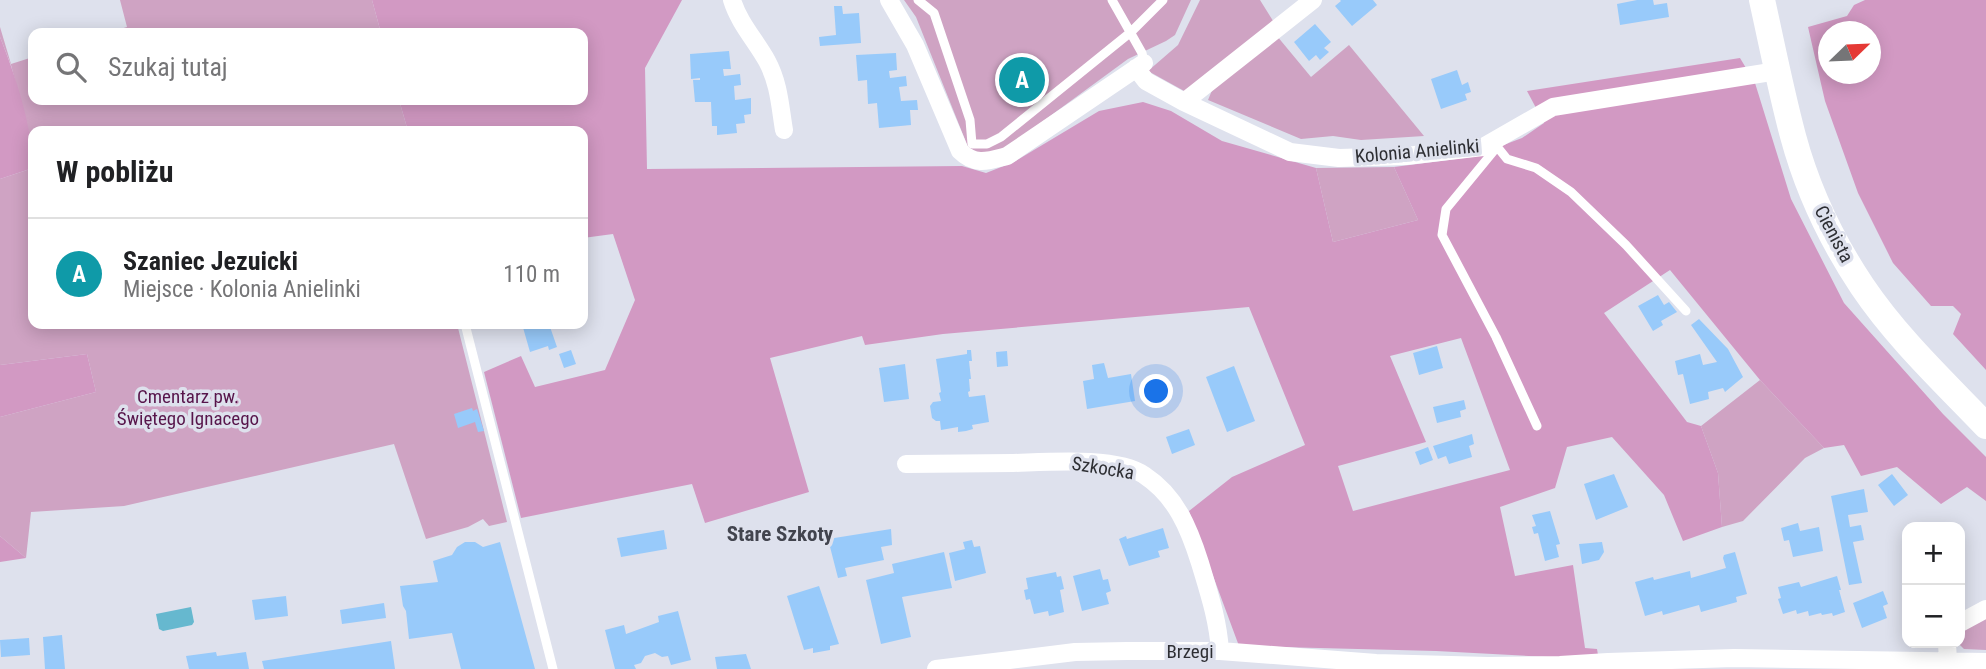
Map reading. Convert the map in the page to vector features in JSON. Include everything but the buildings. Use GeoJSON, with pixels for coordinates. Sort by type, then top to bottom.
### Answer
{"type":"FeatureCollection","features":[{"type":"Feature","properties":{"kind":"street"},"geometry":{"type":"LineString","coordinates":[[732,0],[768,62],[778,87],[784,130]]}},
{"type":"Feature","properties":{"kind":"street"},"geometry":{"type":"LineString","coordinates":[[890,0],[915,45],[960,151],[968,159],[985,162],[1007,156],[1140,65]]}},
{"type":"Feature","properties":{"kind":"street"},"geometry":{"type":"LineString","coordinates":[[1184,102],[1313,0]]}},
{"type":"Feature","properties":{"kind":"street","name":"Cienista"},"geometry":{"type":"LineString","coordinates":[[1762,0],[1793,138],[1828,225],[1862,285],[1902,339],[1986,426]]}},
{"type":"Feature","properties":{"kind":"street","name":"Kolonia Anielinki"},"geometry":{"type":"LineString","coordinates":[[1140,65],[1146,81],[1290,152],[1339,158],[1406,156],[1483,147],[1495,144],[1553,107],[1777,71]]}},
{"type":"Feature","properties":{"kind":"street","name":"Szkocka"},"geometry":{"type":"LineString","coordinates":[[906,464],[1085,461],[1125,467],[1142,473],[1161,488],[1184,520],[1212,602],[1220,651]]}},
{"type":"Feature","properties":{"kind":"street"},"geometry":{"type":"LineString","coordinates":[[1965,620],[1986,609]]}},
{"type":"Feature","properties":{"kind":"street","name":"Brzegi"},"geometry":{"type":"LineString","coordinates":[[936,669],[1075,652],[1220,651],[1376,663],[1488,666],[1947,652],[1986,662]]}},
{"type":"Feature","properties":{"kind":"lane"},"geometry":{"type":"LineString","coordinates":[[918,0],[934,13],[970,120],[972,144],[987,144],[1001,136],[1131,32],[1163,0]]}},
{"type":"Feature","properties":{"kind":"lane"},"geometry":{"type":"LineString","coordinates":[[1112,0],[1142,53],[1140,65]]}},
{"type":"Feature","properties":{"kind":"lane","name":"Kolonia Anielinki"},"geometry":{"type":"LineString","coordinates":[[1536,426],[1496,337],[1442,234],[1446,209],[1495,144],[1507,159],[1536,169],[1571,192],[1626,245],[1686,311]]}},
{"type":"Feature","properties":{"kind":"lane"},"geometry":{"type":"LineString","coordinates":[[466,329],[552,669]]}},
{"type":"Feature","properties":{"kind":"green space"},"geometry":{"type":"Polygon","coordinates":[[[120,0],[372,0],[380,28],[124,28],[127,27],[120,0]]]}},
{"type":"Feature","properties":{"kind":"green space"},"geometry":{"type":"Polygon","coordinates":[[[904,0],[1191,0],[1175,35],[1128,59],[1005,149],[981,155],[968,147],[916,17],[904,0]]]}},
{"type":"Feature","properties":{"kind":"green space"},"geometry":{"type":"Polygon","coordinates":[[[1200,0],[1260,0],[1275,24],[1186,92],[1148,71],[1178,45],[1200,0]]]}},
{"type":"Feature","properties":{"kind":"green space"},"geometry":{"type":"Polygon","coordinates":[[[0,27],[11,64],[28,59],[28,105],[400,105],[407,126],[28,126],[28,130],[11,65],[0,37],[0,27]]]}},
{"type":"Feature","properties":{"kind":"green space"},"geometry":{"type":"Polygon","coordinates":[[[1277,36],[1311,77],[1349,45],[1424,136],[1361,140],[1333,136],[1301,139],[1208,100],[1213,88],[1277,36]]]}},
{"type":"Feature","properties":{"kind":"green space"},"geometry":{"type":"Polygon","coordinates":[[[1394,167],[1418,220],[1333,242],[1316,168],[1394,167]]]}},
{"type":"Feature","properties":{"kind":"green space","name":"Cmentarz pw. Świętego Ignacego"},"geometry":{"type":"Polygon","coordinates":[[[28,170],[28,329],[458,329],[507,522],[489,526],[483,519],[468,527],[426,539],[394,444],[124,506],[31,512],[26,558],[0,536],[0,417],[96,392],[87,354],[0,365],[0,179],[28,170]]]}},
{"type":"Feature","properties":{"kind":"green space"},"geometry":{"type":"Polygon","coordinates":[[[1760,380],[1824,448],[1805,458],[1743,521],[1722,527],[1718,473],[1701,426],[1760,380]]]}},
{"type":"Feature","properties":{"kind":"green space"},"geometry":{"type":"Polygon","coordinates":[[[1986,615],[1986,650],[1963,648],[1965,627],[1986,615]]]}},
{"type":"Feature","properties":{"kind":"shaded area"},"geometry":{"type":"Polygon","coordinates":[[[372,0],[682,0],[645,68],[647,169],[962,166],[986,173],[1014,162],[1099,111],[1143,102],[1171,111],[1222,141],[1316,168],[1333,242],[1418,220],[1394,167],[1472,157],[1522,138],[1544,123],[1527,91],[1740,58],[1755,83],[1791,199],[1844,303],[1943,414],[1986,457],[1986,501],[1967,487],[1941,504],[1897,467],[1861,476],[1844,445],[1824,448],[1760,380],[1670,270],[1604,313],[1687,422],[1701,426],[1718,473],[1722,527],[1683,541],[1664,495],[1612,437],[1567,447],[1555,488],[1500,507],[1515,576],[1573,565],[1585,648],[1597,649],[1598,655],[1566,658],[1436,651],[1239,646],[1189,511],[1232,477],[1305,445],[1249,307],[943,334],[865,345],[862,336],[770,358],[809,492],[705,523],[692,484],[521,518],[484,372],[521,356],[535,387],[605,370],[635,300],[613,234],[588,237],[588,126],[407,126],[400,105],[588,105],[588,28],[380,28],[372,0]],[[1461,338],[1390,356],[1426,442],[1338,466],[1353,511],[1510,470],[1461,338]]]}},
{"type":"Feature","properties":{"kind":"shaded area"},"geometry":{"type":"Polygon","coordinates":[[[1865,0],[1986,0],[1986,370],[1953,334],[1961,314],[1953,306],[1931,306],[1893,263],[1858,193],[1821,84],[1881,84],[1881,21],[1829,21],[1847,16],[1854,5],[1865,0]]]}},
{"type":"Feature","properties":{"kind":"shaded area"},"geometry":{"type":"Polygon","coordinates":[[[1818,24],[1818,71],[1808,27],[1818,24]]]}},
{"type":"Feature","properties":{"kind":"shaded area"},"geometry":{"type":"Polygon","coordinates":[[[0,37],[28,126],[28,170],[0,179],[0,37]]]}},
{"type":"Feature","properties":{"kind":"shaded area"},"geometry":{"type":"Polygon","coordinates":[[[87,354],[96,392],[0,417],[0,365],[87,354]]]}},
{"type":"Feature","properties":{"kind":"shaded area"},"geometry":{"type":"Polygon","coordinates":[[[0,536],[26,558],[0,562],[0,536]]]}},
{"type":"Feature","properties":{"kind":"water"},"geometry":{"type":"Polygon","coordinates":[[[191,607],[194,622],[192,625],[163,631],[159,629],[156,614],[191,607]]]}},
{"type":"Feature","properties":{"kind":"place","name":"Szaniec Jezuicki"},"geometry":{"type":"Point","coordinates":[1022,80]}},
{"type":"Feature","properties":{"kind":"district","name":"Stare Szkoty"},"geometry":{"type":"Point","coordinates":[780,534]}}]}
